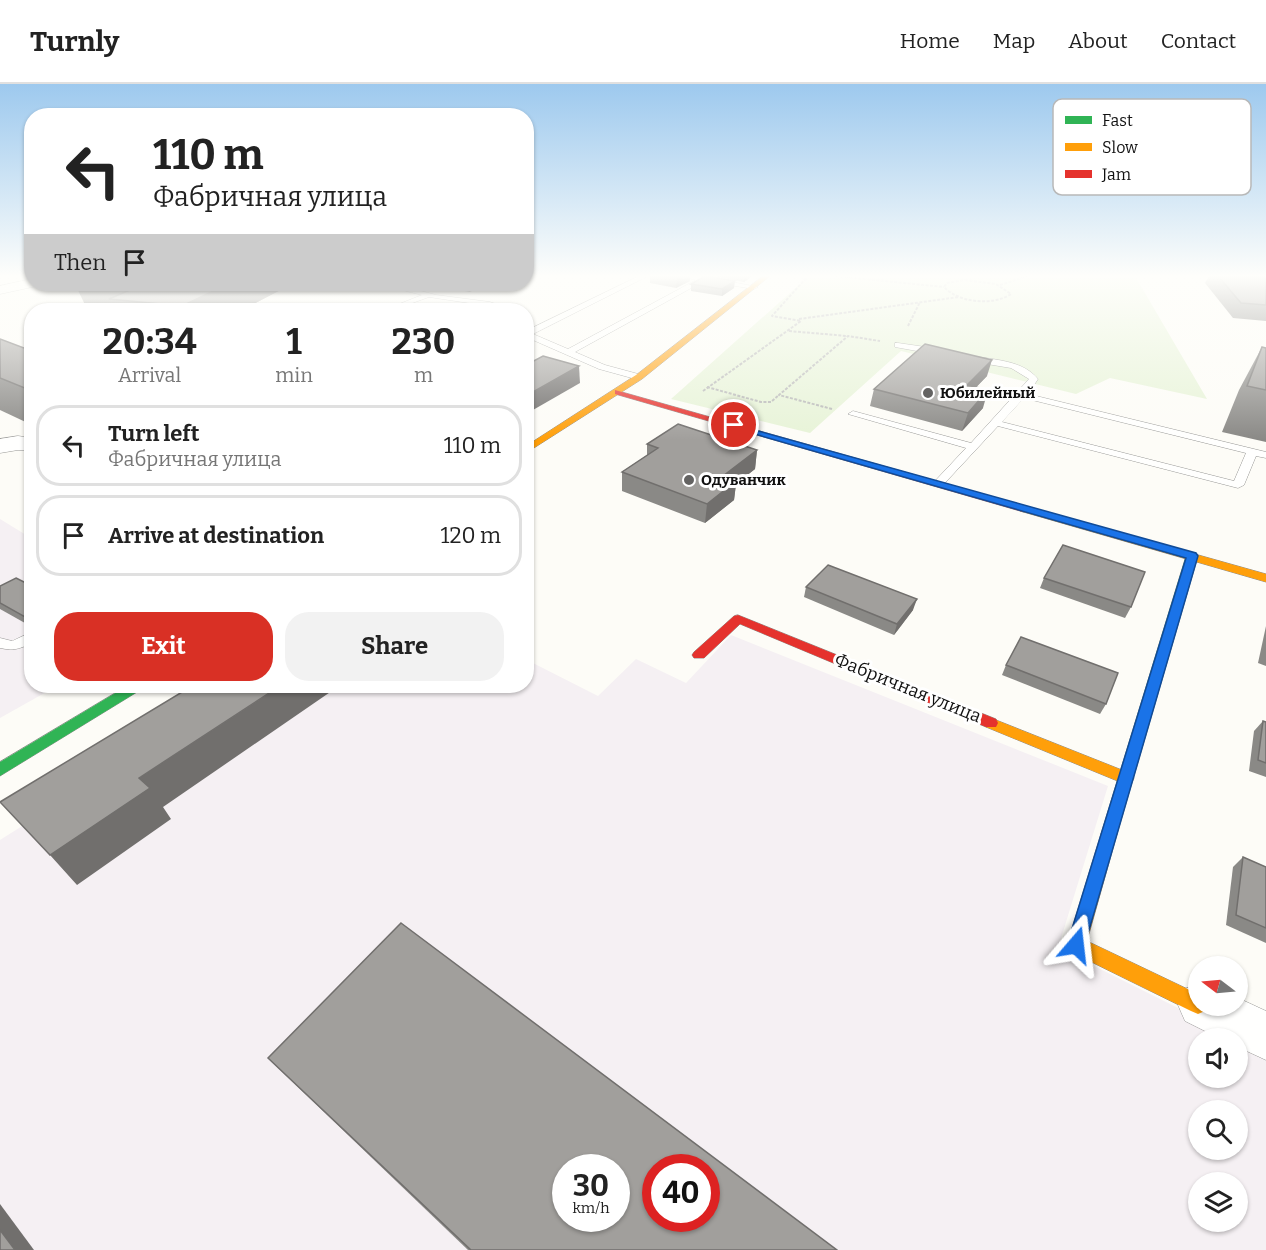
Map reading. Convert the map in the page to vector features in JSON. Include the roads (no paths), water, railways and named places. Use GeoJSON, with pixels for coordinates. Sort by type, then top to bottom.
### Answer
{"type":"FeatureCollection","features":[{"type":"Feature","properties":{"kind":"street"},"geometry":{"type":"LineString","coordinates":[[534,445],[618,392],[699,330]]}},
{"type":"Feature","properties":{"kind":"street"},"geometry":{"type":"LineString","coordinates":[[618,392],[1266,578]]}},
{"type":"Feature","properties":{"kind":"street"},"geometry":{"type":"LineString","coordinates":[[0,446],[24,444]]}},
{"type":"Feature","properties":{"kind":"street"},"geometry":{"type":"LineString","coordinates":[[1188,998],[1076,945],[1192,556]]}},
{"type":"Feature","properties":{"kind":"street","name":"Фабричная улица"},"geometry":{"type":"LineString","coordinates":[[699,655],[738,619],[1126,778]]}},
{"type":"Feature","properties":{"kind":"street"},"geometry":{"type":"LineString","coordinates":[[0,770],[126,693]]}},
{"type":"Feature","properties":{"kind":"street"},"geometry":{"type":"LineString","coordinates":[[1225,1016],[1266,1036]]}},
{"type":"Feature","properties":{"kind":"lane"},"geometry":{"type":"LineString","coordinates":[[568,354],[610,330]]}},
{"type":"Feature","properties":{"kind":"lane"},"geometry":{"type":"LineString","coordinates":[[534,338],[602,367],[639,377]]}},
{"type":"Feature","properties":{"kind":"lane"},"geometry":{"type":"LineString","coordinates":[[898,345],[954,355]]}},
{"type":"Feature","properties":{"kind":"lane"},"geometry":{"type":"LineString","coordinates":[[939,483],[1022,395],[1034,379],[1029,374],[1010,366],[965,357]]}},
{"type":"Feature","properties":{"kind":"lane"},"geometry":{"type":"LineString","coordinates":[[1022,395],[1266,455]]}},
{"type":"Feature","properties":{"kind":"lane"},"geometry":{"type":"LineString","coordinates":[[853,414],[973,447]]}},
{"type":"Feature","properties":{"kind":"lane"},"geometry":{"type":"LineString","coordinates":[[996,423],[1238,485],[1252,452]]}},
{"type":"Feature","properties":{"kind":"lane"},"geometry":{"type":"LineString","coordinates":[[0,642],[14,646],[24,641]]}},
{"type":"Feature","properties":{"kind":"place","name":"Юбилейный"},"geometry":{"type":"Point","coordinates":[928,393]}},
{"type":"Feature","properties":{"kind":"place","name":"Одуванчик"},"geometry":{"type":"Point","coordinates":[689,480]}}]}
